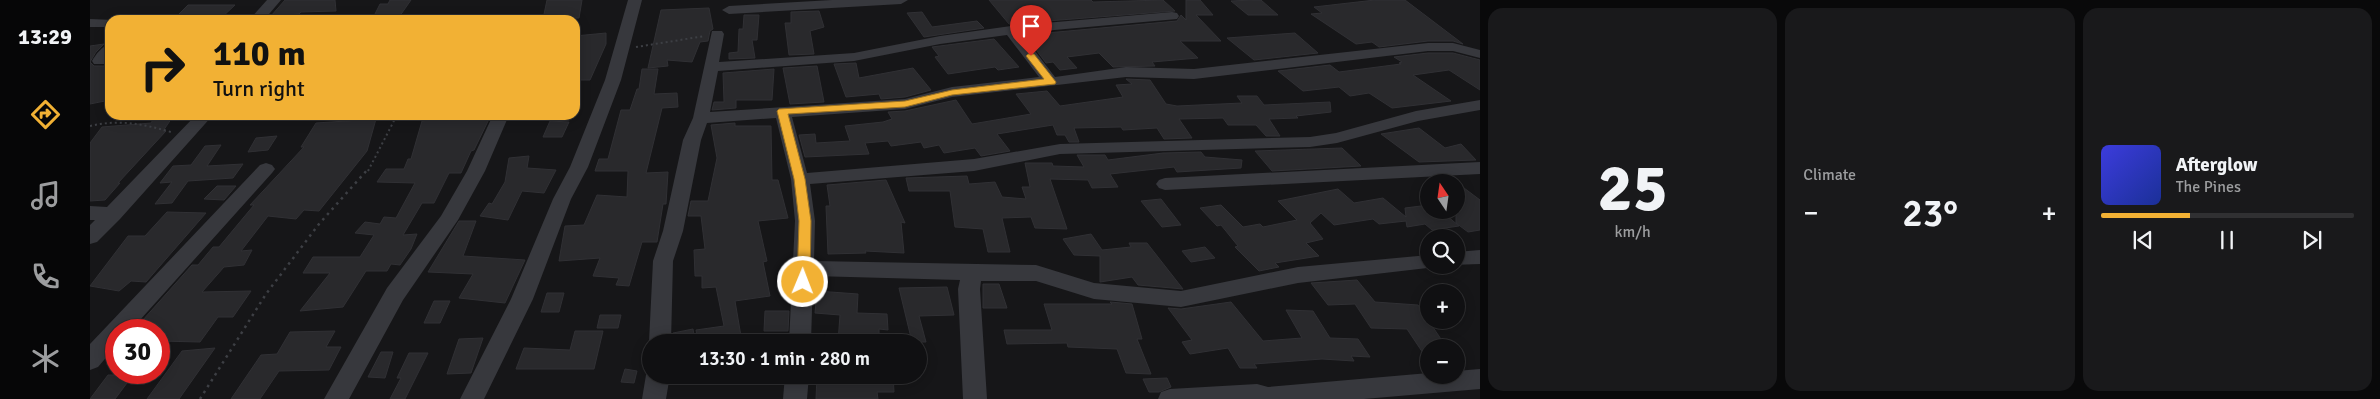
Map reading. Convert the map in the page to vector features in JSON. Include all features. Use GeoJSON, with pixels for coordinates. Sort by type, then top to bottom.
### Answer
{"type":"FeatureCollection","features":[{"type":"Feature","properties":{"kind":"street"},"geometry":{"type":"LineString","coordinates":[[260,15],[274,0]]}},
{"type":"Feature","properties":{"kind":"street"},"geometry":{"type":"LineString","coordinates":[[472,399],[522,299],[562,198],[579,167],[613,80],[635,0]]}},
{"type":"Feature","properties":{"kind":"street"},"geometry":{"type":"LineString","coordinates":[[729,10],[901,0]]}},
{"type":"Feature","properties":{"kind":"street"},"geometry":{"type":"LineString","coordinates":[[712,67],[854,57],[940,40],[1011,30],[1172,16]]}},
{"type":"Feature","properties":{"kind":"street"},"geometry":{"type":"LineString","coordinates":[[90,23],[105,23]]}},
{"type":"Feature","properties":{"kind":"street"},"geometry":{"type":"LineString","coordinates":[[1011,30],[1051,82]]}},
{"type":"Feature","properties":{"kind":"street"},"geometry":{"type":"LineString","coordinates":[[660,334],[664,261],[673,231],[692,140],[701,118],[717,34]]}},
{"type":"Feature","properties":{"kind":"street"},"geometry":{"type":"LineString","coordinates":[[701,118],[898,104],[960,91],[1030,82],[1051,82],[1126,72],[1194,74],[1219,72],[1428,47],[1453,47],[1480,54]]}},
{"type":"Feature","properties":{"kind":"street"},"geometry":{"type":"LineString","coordinates":[[800,179],[974,165],[1051,150],[1120,146],[1310,142],[1337,138],[1416,116],[1480,105]]}},
{"type":"Feature","properties":{"kind":"street"},"geometry":{"type":"LineString","coordinates":[[782,111],[800,179],[805,221],[800,334]]}},
{"type":"Feature","properties":{"kind":"street"},"geometry":{"type":"LineString","coordinates":[[90,237],[200,120]]}},
{"type":"Feature","properties":{"kind":"street"},"geometry":{"type":"LineString","coordinates":[[336,399],[395,294],[448,220],[476,171],[499,120]]}},
{"type":"Feature","properties":{"kind":"street"},"geometry":{"type":"LineString","coordinates":[[1165,184],[1480,168]]}},
{"type":"Feature","properties":{"kind":"street"},"geometry":{"type":"LineString","coordinates":[[127,319],[266,169]]}},
{"type":"Feature","properties":{"kind":"street"},"geometry":{"type":"LineString","coordinates":[[90,213],[113,214]]}},
{"type":"Feature","properties":{"kind":"street"},"geometry":{"type":"LineString","coordinates":[[1465,258],[1480,257]]}},
{"type":"Feature","properties":{"kind":"street"},"geometry":{"type":"LineString","coordinates":[[804,268],[1036,273],[1094,291],[1181,300],[1252,283],[1298,275],[1420,263]]}},
{"type":"Feature","properties":{"kind":"street"},"geometry":{"type":"LineString","coordinates":[[972,273],[969,289],[975,399]]}},
{"type":"Feature","properties":{"kind":"street"},"geometry":{"type":"LineString","coordinates":[[90,360],[105,343]]}},
{"type":"Feature","properties":{"kind":"street"},"geometry":{"type":"LineString","coordinates":[[1170,399],[1257,394],[1268,398],[1480,379]]}},
{"type":"Feature","properties":{"kind":"street"},"geometry":{"type":"LineString","coordinates":[[654,399],[656,384]]}},
{"type":"Feature","properties":{"kind":"street"},"geometry":{"type":"LineString","coordinates":[[795,399],[796,384]]}},
{"type":"Feature","properties":{"kind":"path"},"geometry":{"type":"LineString","coordinates":[[622,50],[717,34]]}},
{"type":"Feature","properties":{"kind":"path"},"geometry":{"type":"LineString","coordinates":[[200,399],[266,294],[319,224],[366,174],[394,120]]}},
{"type":"Feature","properties":{"kind":"path"},"geometry":{"type":"LineString","coordinates":[[90,126],[105,122],[140,122],[186,136]]}},
{"type":"Feature","properties":{"kind":"building"},"geometry":{"type":"Polygon","coordinates":[[[285,0],[335,0],[336,11],[272,15],[285,0]]]}},
{"type":"Feature","properties":{"kind":"building"},"geometry":{"type":"Polygon","coordinates":[[[390,0],[411,0],[400,15],[374,15],[380,4],[388,4],[390,0]]]}},
{"type":"Feature","properties":{"kind":"building"},"geometry":{"type":"Polygon","coordinates":[[[547,0],[582,0],[580,15],[544,15],[547,0]]]}},
{"type":"Feature","properties":{"kind":"building"},"geometry":{"type":"Polygon","coordinates":[[[989,0],[1091,0],[1093,2],[1163,0],[1175,11],[1009,24],[989,0]]]}},
{"type":"Feature","properties":{"kind":"building"},"geometry":{"type":"Polygon","coordinates":[[[1186,0],[1200,0],[1213,15],[1196,15],[1221,41],[1180,41],[1198,58],[1152,62],[1155,66],[1113,67],[1099,53],[1067,57],[1077,68],[1060,70],[1053,62],[1046,63],[1025,35],[1177,21],[1181,15],[1186,20],[1186,0]]]}},
{"type":"Feature","properties":{"kind":"building"},"geometry":{"type":"Polygon","coordinates":[[[1261,0],[1278,15],[1248,15],[1231,1],[1261,0]]]}},
{"type":"Feature","properties":{"kind":"building"},"geometry":{"type":"Polygon","coordinates":[[[1375,0],[1405,0],[1463,44],[1453,41],[1428,41],[1379,47],[1372,42],[1356,44],[1311,14],[1322,13],[1314,7],[1375,0]]]}},
{"type":"Feature","properties":{"kind":"building"},"geometry":{"type":"Polygon","coordinates":[[[188,5],[235,5],[224,15],[178,15],[188,5]]]}},
{"type":"Feature","properties":{"kind":"building"},"geometry":{"type":"Polygon","coordinates":[[[709,8],[713,29],[710,31],[708,41],[700,42],[692,62],[667,60],[668,66],[648,68],[661,10],[709,8]]]}},
{"type":"Feature","properties":{"kind":"building"},"geometry":{"type":"Polygon","coordinates":[[[819,11],[824,27],[810,31],[814,54],[789,55],[785,23],[791,23],[791,12],[819,11]]]}},
{"type":"Feature","properties":{"kind":"building"},"geometry":{"type":"Polygon","coordinates":[[[922,12],[932,27],[977,21],[984,28],[924,37],[907,13],[922,12]]]}},
{"type":"Feature","properties":{"kind":"building"},"geometry":{"type":"Polygon","coordinates":[[[744,15],[759,15],[757,40],[752,40],[755,58],[729,59],[729,53],[738,52],[739,29],[743,29],[744,15]]]}},
{"type":"Feature","properties":{"kind":"building"},"geometry":{"type":"Polygon","coordinates":[[[606,33],[606,44],[590,80],[580,80],[580,36],[606,33]]]}},
{"type":"Feature","properties":{"kind":"building"},"geometry":{"type":"Polygon","coordinates":[[[1295,33],[1318,53],[1254,60],[1227,38],[1295,33]]]}},
{"type":"Feature","properties":{"kind":"building"},"geometry":{"type":"Polygon","coordinates":[[[994,39],[1019,67],[998,70],[995,67],[948,74],[935,57],[939,56],[932,47],[994,39]]]}},
{"type":"Feature","properties":{"kind":"building"},"geometry":{"type":"Polygon","coordinates":[[[104,44],[96,52],[90,62],[90,46],[104,44]]]}},
{"type":"Feature","properties":{"kind":"building"},"geometry":{"type":"Polygon","coordinates":[[[1428,53],[1453,53],[1480,60],[1480,90],[1449,70],[1413,75],[1451,101],[1392,108],[1369,93],[1350,96],[1339,87],[1303,91],[1278,71],[1330,65],[1339,72],[1401,64],[1399,63],[1402,62],[1394,57],[1428,53]]]}},
{"type":"Feature","properties":{"kind":"building"},"geometry":{"type":"Polygon","coordinates":[[[90,62],[94,66],[105,66],[105,101],[90,104],[90,62]]]}},
{"type":"Feature","properties":{"kind":"building"},"geometry":{"type":"Polygon","coordinates":[[[856,63],[859,78],[913,68],[931,90],[905,97],[881,99],[879,94],[846,97],[834,64],[856,63]]]}},
{"type":"Feature","properties":{"kind":"building"},"geometry":{"type":"Polygon","coordinates":[[[817,66],[824,102],[790,104],[783,68],[817,66]]]}},
{"type":"Feature","properties":{"kind":"building"},"geometry":{"type":"Polygon","coordinates":[[[642,69],[658,69],[654,94],[677,93],[678,107],[662,108],[646,173],[668,172],[666,204],[663,204],[657,242],[642,242],[629,286],[616,285],[619,278],[593,276],[600,258],[559,261],[565,226],[584,225],[597,195],[627,197],[628,171],[595,171],[599,159],[608,159],[621,110],[630,110],[637,89],[639,89],[642,69]]]}},
{"type":"Feature","properties":{"kind":"building"},"geometry":{"type":"Polygon","coordinates":[[[774,69],[772,100],[736,100],[736,108],[712,110],[714,102],[724,102],[723,73],[774,69]]]}},
{"type":"Feature","properties":{"kind":"building"},"geometry":{"type":"Polygon","coordinates":[[[1126,79],[1150,80],[1166,104],[1177,106],[1242,103],[1237,96],[1257,96],[1264,105],[1330,102],[1331,112],[1296,116],[1298,118],[1269,119],[1280,136],[1266,136],[1256,125],[1228,125],[1223,118],[1179,119],[1192,138],[1164,139],[1157,128],[1123,130],[1121,127],[1074,128],[1079,142],[1069,142],[1065,135],[1057,135],[1053,125],[997,134],[1010,151],[981,156],[975,148],[944,153],[939,145],[924,148],[921,142],[891,146],[888,141],[865,143],[869,154],[805,157],[799,135],[815,134],[816,143],[850,141],[845,126],[883,122],[892,119],[888,112],[905,111],[956,100],[972,124],[1031,114],[1016,94],[1047,91],[1060,106],[1123,97],[1116,85],[1132,84],[1126,79]]]}},
{"type":"Feature","properties":{"kind":"building"},"geometry":{"type":"Polygon","coordinates":[[[153,120],[171,120],[163,131],[166,131],[118,183],[120,183],[105,200],[90,201],[90,143],[102,127],[151,123],[153,120]]]}},
{"type":"Feature","properties":{"kind":"building"},"geometry":{"type":"Polygon","coordinates":[[[376,120],[367,151],[319,211],[304,210],[296,219],[268,216],[241,251],[252,250],[244,265],[224,267],[202,292],[251,291],[233,317],[218,317],[200,342],[170,341],[170,319],[144,319],[192,265],[198,265],[213,247],[219,247],[254,205],[250,205],[304,147],[301,147],[316,123],[376,120]]]}},
{"type":"Feature","properties":{"kind":"building"},"geometry":{"type":"Polygon","coordinates":[[[489,120],[461,173],[449,173],[434,203],[422,203],[403,235],[417,234],[411,249],[400,265],[391,264],[387,271],[366,271],[343,307],[300,311],[330,273],[303,273],[313,257],[360,257],[374,235],[355,233],[365,222],[380,224],[384,217],[396,218],[415,183],[377,182],[386,169],[404,169],[408,159],[411,159],[422,121],[489,120]]]}},
{"type":"Feature","properties":{"kind":"building"},"geometry":{"type":"Polygon","coordinates":[[[550,121],[569,122],[562,137],[543,137],[550,121]]]}},
{"type":"Feature","properties":{"kind":"building"},"geometry":{"type":"Polygon","coordinates":[[[735,123],[735,126],[771,126],[772,180],[778,180],[788,218],[758,221],[767,261],[763,262],[770,296],[735,301],[741,334],[697,334],[696,330],[724,326],[716,287],[702,288],[702,276],[695,276],[694,250],[705,249],[701,216],[688,216],[691,201],[708,201],[717,158],[711,125],[735,123]]]}},
{"type":"Feature","properties":{"kind":"building"},"geometry":{"type":"Polygon","coordinates":[[[1419,128],[1445,148],[1461,144],[1476,160],[1419,162],[1381,134],[1419,128]]]}},
{"type":"Feature","properties":{"kind":"building"},"geometry":{"type":"Polygon","coordinates":[[[277,136],[268,150],[248,152],[256,138],[277,136]]]}},
{"type":"Feature","properties":{"kind":"building"},"geometry":{"type":"Polygon","coordinates":[[[221,145],[207,166],[243,164],[233,178],[188,181],[172,203],[155,204],[172,182],[160,183],[173,166],[191,165],[205,146],[221,145]]]}},
{"type":"Feature","properties":{"kind":"building"},"geometry":{"type":"Polygon","coordinates":[[[1342,148],[1361,166],[1272,171],[1255,151],[1342,148]]]}},
{"type":"Feature","properties":{"kind":"building"},"geometry":{"type":"Polygon","coordinates":[[[1201,152],[1205,157],[1242,160],[1241,168],[1177,172],[1174,167],[1110,174],[1118,187],[1092,188],[1088,180],[1050,179],[1067,229],[1035,228],[1031,217],[1002,218],[1010,252],[988,252],[983,229],[955,227],[950,191],[909,191],[906,178],[967,176],[969,184],[995,182],[1002,197],[1026,199],[1022,187],[1030,187],[1025,163],[1052,163],[1053,166],[1084,167],[1077,155],[1105,155],[1108,160],[1163,153],[1201,152]]]}},
{"type":"Feature","properties":{"kind":"building"},"geometry":{"type":"Polygon","coordinates":[[[529,156],[527,168],[556,170],[544,193],[522,191],[508,220],[480,216],[489,203],[492,204],[505,182],[509,158],[529,156]]]}},
{"type":"Feature","properties":{"kind":"building"},"geometry":{"type":"Polygon","coordinates":[[[886,180],[905,223],[901,222],[904,253],[865,251],[866,253],[828,254],[826,206],[830,206],[827,185],[886,180]]]}},
{"type":"Feature","properties":{"kind":"building"},"geometry":{"type":"Polygon","coordinates":[[[217,186],[236,186],[224,200],[204,199],[217,186]]]}},
{"type":"Feature","properties":{"kind":"building"},"geometry":{"type":"Polygon","coordinates":[[[1338,189],[1354,203],[1383,198],[1406,217],[1405,208],[1420,206],[1420,219],[1451,219],[1459,226],[1431,229],[1425,224],[1407,227],[1406,221],[1379,224],[1373,219],[1334,225],[1321,213],[1310,223],[1323,239],[1306,243],[1319,256],[1275,263],[1279,267],[1259,271],[1235,247],[1238,246],[1221,225],[1217,226],[1200,208],[1221,205],[1243,227],[1260,224],[1263,227],[1297,220],[1278,201],[1338,189]]]}},
{"type":"Feature","properties":{"kind":"building"},"geometry":{"type":"Polygon","coordinates":[[[1465,189],[1480,200],[1480,230],[1468,232],[1456,223],[1456,219],[1465,219],[1465,189]]]}},
{"type":"Feature","properties":{"kind":"building"},"geometry":{"type":"Polygon","coordinates":[[[1161,199],[1181,225],[1162,227],[1141,201],[1161,199]]]}},
{"type":"Feature","properties":{"kind":"building"},"geometry":{"type":"Polygon","coordinates":[[[167,212],[206,213],[146,282],[131,281],[119,291],[90,286],[128,236],[145,236],[167,212]]]}},
{"type":"Feature","properties":{"kind":"building"},"geometry":{"type":"Polygon","coordinates":[[[459,221],[476,221],[463,256],[525,260],[505,303],[459,298],[473,274],[428,272],[459,221]]]}},
{"type":"Feature","properties":{"kind":"building"},"geometry":{"type":"Polygon","coordinates":[[[1091,234],[1102,250],[1131,247],[1129,243],[1147,243],[1183,289],[1138,285],[1132,277],[1100,282],[1100,256],[1074,255],[1063,239],[1091,234]]]}},
{"type":"Feature","properties":{"kind":"building"},"geometry":{"type":"Polygon","coordinates":[[[1205,247],[1215,258],[1191,262],[1182,251],[1205,247]]]}},
{"type":"Feature","properties":{"kind":"building"},"geometry":{"type":"Polygon","coordinates":[[[1357,280],[1375,302],[1418,305],[1420,308],[1420,329],[1434,329],[1441,339],[1420,339],[1420,348],[1407,329],[1371,328],[1355,304],[1328,305],[1311,283],[1357,280]]]}},
{"type":"Feature","properties":{"kind":"building"},"geometry":{"type":"Polygon","coordinates":[[[983,284],[999,284],[1007,308],[983,308],[983,284]]]}},
{"type":"Feature","properties":{"kind":"building"},"geometry":{"type":"Polygon","coordinates":[[[947,287],[954,315],[919,316],[924,334],[910,334],[899,288],[947,287]]]}},
{"type":"Feature","properties":{"kind":"building"},"geometry":{"type":"Polygon","coordinates":[[[817,291],[858,294],[857,313],[887,314],[888,330],[879,329],[879,334],[839,334],[840,315],[815,313],[817,291]]]}},
{"type":"Feature","properties":{"kind":"building"},"geometry":{"type":"Polygon","coordinates":[[[547,293],[564,293],[559,312],[541,312],[547,293]]]}},
{"type":"Feature","properties":{"kind":"building"},"geometry":{"type":"Polygon","coordinates":[[[434,301],[450,301],[440,323],[424,323],[434,301]]]}},
{"type":"Feature","properties":{"kind":"building"},"geometry":{"type":"Polygon","coordinates":[[[1110,302],[1132,304],[1142,339],[1137,339],[1151,374],[1126,373],[1117,349],[1068,347],[1067,343],[1007,344],[1004,330],[1052,330],[1044,304],[1112,304],[1110,302]]]}},
{"type":"Feature","properties":{"kind":"building"},"geometry":{"type":"Polygon","coordinates":[[[1231,302],[1263,341],[1302,338],[1286,310],[1313,311],[1330,338],[1358,339],[1370,357],[1351,356],[1354,361],[1322,359],[1254,364],[1257,368],[1240,368],[1228,348],[1190,354],[1182,342],[1192,340],[1168,308],[1181,309],[1231,302]]]}},
{"type":"Feature","properties":{"kind":"building"},"geometry":{"type":"Polygon","coordinates":[[[765,311],[789,311],[788,331],[764,331],[765,311]]]}},
{"type":"Feature","properties":{"kind":"building"},"geometry":{"type":"Polygon","coordinates":[[[600,315],[621,315],[618,328],[597,328],[600,315]]]}},
{"type":"Feature","properties":{"kind":"building"},"geometry":{"type":"Polygon","coordinates":[[[693,329],[694,334],[673,334],[693,329]]]}},
{"type":"Feature","properties":{"kind":"building"},"geometry":{"type":"Polygon","coordinates":[[[335,331],[326,347],[341,347],[329,370],[279,371],[260,399],[231,399],[261,355],[277,354],[290,332],[335,331]]]}},
{"type":"Feature","properties":{"kind":"building"},"geometry":{"type":"Polygon","coordinates":[[[575,331],[603,331],[594,369],[516,369],[524,348],[570,350],[575,331]]]}},
{"type":"Feature","properties":{"kind":"building"},"geometry":{"type":"Polygon","coordinates":[[[483,338],[471,373],[447,374],[459,339],[483,338]]]}},
{"type":"Feature","properties":{"kind":"building"},"geometry":{"type":"Polygon","coordinates":[[[215,348],[179,399],[147,399],[158,384],[170,384],[170,367],[182,351],[215,348]]]}},
{"type":"Feature","properties":{"kind":"building"},"geometry":{"type":"Polygon","coordinates":[[[381,352],[393,352],[385,378],[368,377],[381,352]]]}},
{"type":"Feature","properties":{"kind":"building"},"geometry":{"type":"Polygon","coordinates":[[[409,353],[428,353],[405,399],[390,399],[401,378],[397,378],[409,353]]]}},
{"type":"Feature","properties":{"kind":"building"},"geometry":{"type":"Polygon","coordinates":[[[625,369],[637,371],[634,383],[621,382],[625,369]]]}},
{"type":"Feature","properties":{"kind":"building"},"geometry":{"type":"Polygon","coordinates":[[[1167,378],[1171,387],[1159,392],[1149,392],[1143,379],[1167,378]]]}},
{"type":"Feature","properties":{"kind":"building"},"geometry":{"type":"Polygon","coordinates":[[[105,379],[105,384],[126,384],[115,399],[90,399],[105,379]]]}},
{"type":"Feature","properties":{"kind":"building"},"geometry":{"type":"Polygon","coordinates":[[[817,384],[894,384],[894,392],[877,392],[878,399],[816,399],[817,384]]]}},
{"type":"Feature","properties":{"kind":"route"},"geometry":{"type":"LineString","coordinates":[[803,282],[805,221],[800,179],[782,111],[905,104],[952,92],[1030,82],[1051,82],[1031,56]]}}]}
